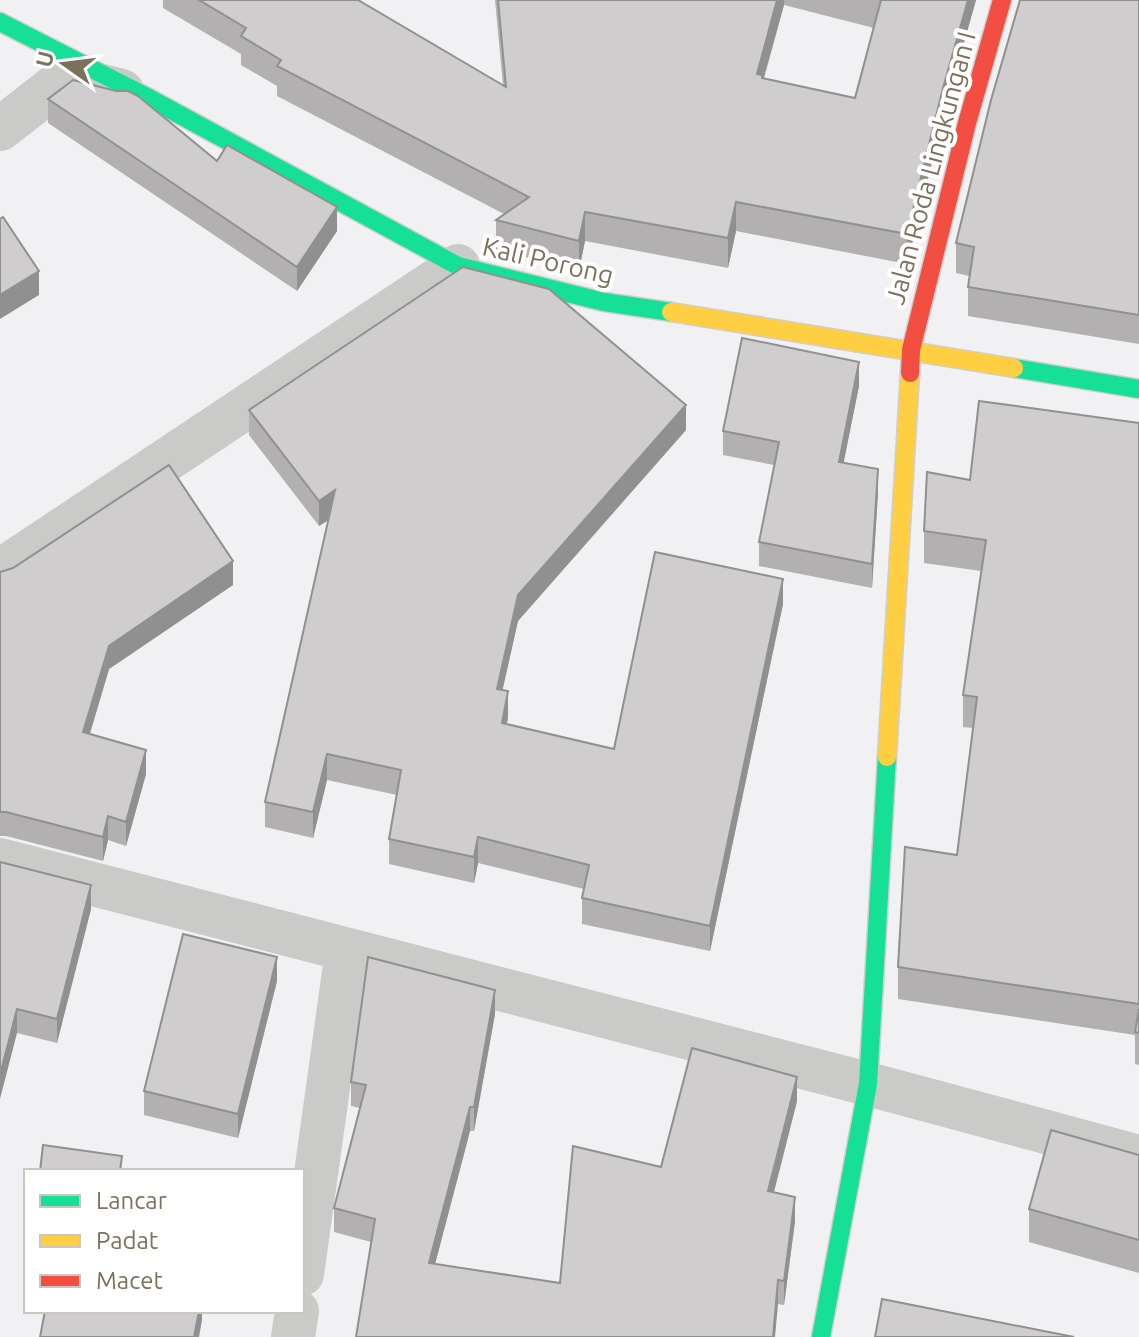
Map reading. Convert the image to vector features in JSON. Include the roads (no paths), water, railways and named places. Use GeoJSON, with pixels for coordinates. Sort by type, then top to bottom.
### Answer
{"type":"FeatureCollection","features":[{"type":"Feature","properties":{"kind":"street","name":"Jalan Roda Lingkungan I"},"geometry":{"type":"LineString","coordinates":[[821,1337],[868,1084],[911,350],[967,123],[1002,0]]}},
{"type":"Feature","properties":{"kind":"street","name":"Kali Porong"},"geometry":{"type":"LineString","coordinates":[[0,22],[147,97],[458,266],[604,302],[1139,389]]}},
{"type":"Feature","properties":{"kind":"street"},"geometry":{"type":"LineString","coordinates":[[0,129],[67,77],[147,97]]}},
{"type":"Feature","properties":{"kind":"street"},"geometry":{"type":"LineString","coordinates":[[0,571],[458,266]]}},
{"type":"Feature","properties":{"kind":"street"},"geometry":{"type":"LineString","coordinates":[[0,860],[1139,1157]]}},
{"type":"Feature","properties":{"kind":"street"},"geometry":{"type":"LineString","coordinates":[[304,1260],[347,951]]}},
{"type":"Feature","properties":{"kind":"street"},"geometry":{"type":"LineString","coordinates":[[293,1337],[297,1313]]}}]}
